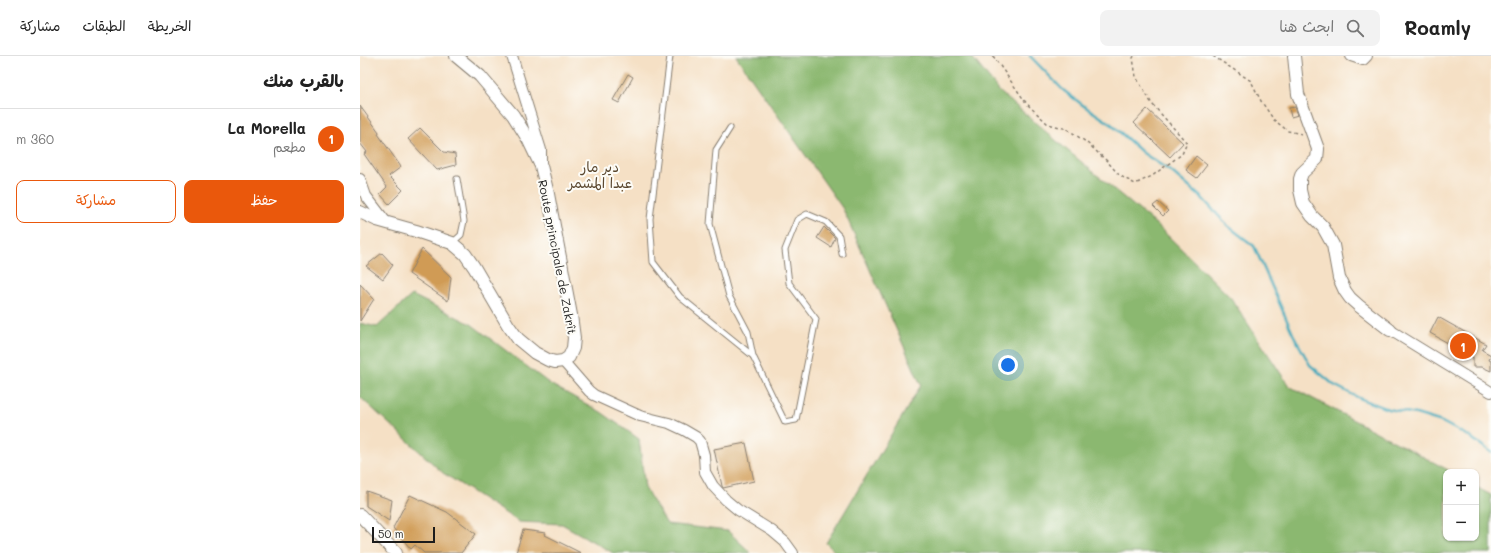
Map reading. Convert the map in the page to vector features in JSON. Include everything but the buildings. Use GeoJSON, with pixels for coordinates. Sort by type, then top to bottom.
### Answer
{"type":"FeatureCollection","features":[{"type":"Feature","properties":{"kind":"street","name":"Route principale de Zakrît"},"geometry":{"type":"LineString","coordinates":[[456,56],[480,76],[513,115],[528,139],[541,166],[548,194],[574,338],[572,353],[567,360],[563,361]]}},
{"type":"Feature","properties":{"kind":"street"},"geometry":{"type":"LineString","coordinates":[[512,56],[541,150],[541,166]]}},
{"type":"Feature","properties":{"kind":"street"},"geometry":{"type":"LineString","coordinates":[[1294,56],[1298,94],[1318,149],[1316,159],[1302,174],[1300,179],[1302,203],[1323,227],[1333,245],[1339,278],[1345,291],[1359,306],[1390,330],[1491,392]]}},
{"type":"Feature","properties":{"kind":"street"},"geometry":{"type":"LineString","coordinates":[[1351,56],[1362,60],[1367,56]]}},
{"type":"Feature","properties":{"kind":"street"},"geometry":{"type":"LineString","coordinates":[[360,179],[366,196],[386,222]]}},
{"type":"Feature","properties":{"kind":"street"},"geometry":{"type":"LineString","coordinates":[[360,212],[452,243],[465,254],[474,267],[508,325],[518,339],[541,357],[555,362],[563,361],[594,395],[640,416],[669,423],[696,437],[700,441],[704,455],[705,472],[713,486],[738,510],[772,531],[785,542],[793,553]]}},
{"type":"Feature","properties":{"kind":"street"},"geometry":{"type":"LineString","coordinates":[[360,515],[396,553]]}},
{"type":"Feature","properties":{"kind":"lane"},"geometry":{"type":"LineString","coordinates":[[670,56],[650,219],[653,262],[680,298],[753,356]]}},
{"type":"Feature","properties":{"kind":"lane"},"geometry":{"type":"LineString","coordinates":[[730,128],[716,150],[710,224],[729,296],[748,332],[753,356],[785,422],[796,420],[816,319],[789,283],[785,250],[797,220],[807,214],[826,222],[839,236],[842,254]]}},
{"type":"Feature","properties":{"kind":"lane"},"geometry":{"type":"LineString","coordinates":[[452,243],[461,235],[464,221],[457,178]]}},
{"type":"Feature","properties":{"kind":"path"},"geometry":{"type":"LineString","coordinates":[[993,56],[1027,104],[1048,124],[1068,129],[1086,142],[1107,161],[1119,175],[1136,184],[1152,176],[1182,154],[1187,143],[1152,104],[1136,77],[1134,56]]}},
{"type":"Feature","properties":{"kind":"path"},"geometry":{"type":"LineString","coordinates":[[1213,56],[1251,81],[1261,102],[1274,120],[1288,131],[1312,135]]}},
{"type":"Feature","properties":{"kind":"green space"},"geometry":{"type":"Polygon","coordinates":[[[736,56],[971,56],[1000,92],[1157,225],[1231,298],[1289,386],[1446,469],[1443,469],[1443,541],[1479,541],[1479,489],[1491,495],[1491,553],[836,553],[826,543],[921,385],[843,209],[736,56]]]}},
{"type":"Feature","properties":{"kind":"green space"},"geometry":{"type":"Polygon","coordinates":[[[412,295],[471,324],[550,384],[601,412],[639,439],[645,488],[667,524],[728,531],[751,553],[613,553],[562,524],[519,522],[443,473],[360,397],[360,323],[377,327],[412,295]]]}},
{"type":"Feature","properties":{"kind":"waterway"},"geometry":{"type":"LineString","coordinates":[[1030,56],[1063,90],[1111,124],[1143,153],[1173,173],[1203,199],[1228,226],[1254,246],[1293,334],[1310,365],[1334,385],[1361,399],[1388,409],[1416,414],[1442,422],[1470,437],[1491,452]]}},
{"type":"Feature","properties":{"kind":"place","name":"La Morella"},"geometry":{"type":"Point","coordinates":[1463,346]}},
{"type":"Feature","properties":{"kind":"district","name":"دير مار عبدا المشمر"},"geometry":{"type":"Point","coordinates":[600,174]}}]}
